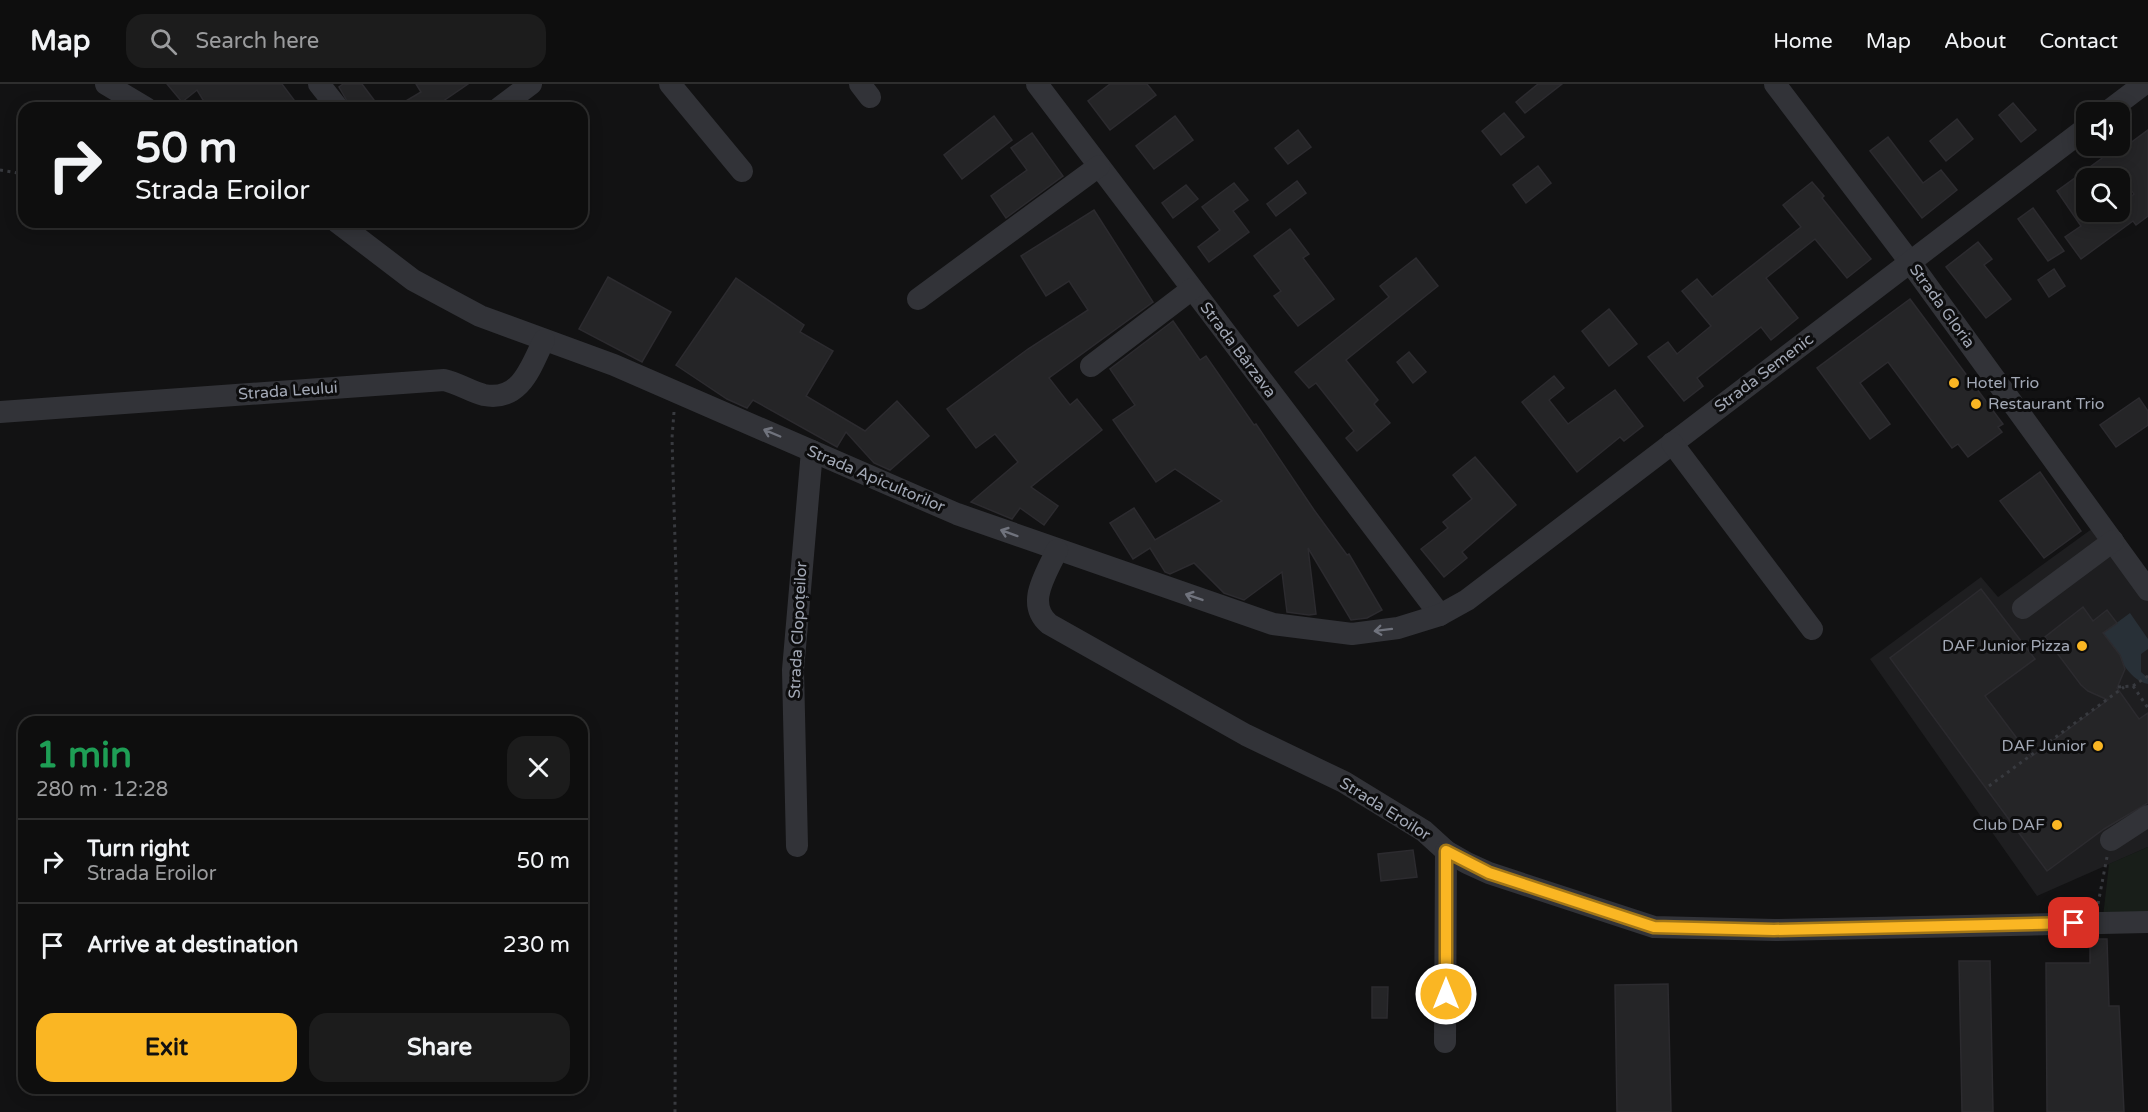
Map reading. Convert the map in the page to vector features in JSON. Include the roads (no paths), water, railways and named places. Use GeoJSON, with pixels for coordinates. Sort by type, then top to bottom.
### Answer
{"type":"FeatureCollection","features":[{"type":"Feature","properties":{"kind":"street"},"geometry":{"type":"LineString","coordinates":[[106,84],[136,102]]}},
{"type":"Feature","properties":{"kind":"street"},"geometry":{"type":"LineString","coordinates":[[319,84],[333,102]]}},
{"type":"Feature","properties":{"kind":"street"},"geometry":{"type":"LineString","coordinates":[[507,102],[531,84]]}},
{"type":"Feature","properties":{"kind":"street"},"geometry":{"type":"LineString","coordinates":[[670,84],[742,171]]}},
{"type":"Feature","properties":{"kind":"street","name":"Strada Bârzava"},"geometry":{"type":"LineString","coordinates":[[1036,84],[1440,615]]}},
{"type":"Feature","properties":{"kind":"street","name":"Strada Gloria"},"geometry":{"type":"LineString","coordinates":[[1775,84],[1910,262],[2148,590]]}},
{"type":"Feature","properties":{"kind":"street"},"geometry":{"type":"LineString","coordinates":[[2120,102],[2144,84]]}},
{"type":"Feature","properties":{"kind":"street","name":"Strada Semenic"},"geometry":{"type":"LineString","coordinates":[[1440,615],[1467,600],[2076,136]]}},
{"type":"Feature","properties":{"kind":"street"},"geometry":{"type":"LineString","coordinates":[[918,299],[1098,166]]}},
{"type":"Feature","properties":{"kind":"street","name":"Strada Apicultorilor"},"geometry":{"type":"LineString","coordinates":[[349,228],[413,280],[480,316],[614,365],[957,514],[1057,550],[1273,624],[1352,634],[1398,628],[1440,615]]}},
{"type":"Feature","properties":{"kind":"street"},"geometry":{"type":"LineString","coordinates":[[1091,366],[1192,289]]}},
{"type":"Feature","properties":{"kind":"street","name":"Strada Leului"},"geometry":{"type":"LineString","coordinates":[[0,412],[444,380],[462,384],[483,394],[497,395],[523,383],[544,340]]}},
{"type":"Feature","properties":{"kind":"street"},"geometry":{"type":"LineString","coordinates":[[1672,443],[1812,629]]}},
{"type":"Feature","properties":{"kind":"street","name":"Strada Clopoțeilor"},"geometry":{"type":"LineString","coordinates":[[797,846],[793,670],[812,451]]}},
{"type":"Feature","properties":{"kind":"street"},"geometry":{"type":"LineString","coordinates":[[2023,608],[2113,541]]}},
{"type":"Feature","properties":{"kind":"street","name":"Strada Eroilor"},"geometry":{"type":"LineString","coordinates":[[1057,550],[1036,598],[1040,616],[1049,624],[1246,735],[1344,782],[1424,831],[1446,851],[1489,873],[1654,927],[1763,930],[2148,922]]}},
{"type":"Feature","properties":{"kind":"street"},"geometry":{"type":"LineString","coordinates":[[2111,840],[2148,816]]}},
{"type":"Feature","properties":{"kind":"street"},"geometry":{"type":"LineString","coordinates":[[1445,1042],[1446,851]]}},
{"type":"Feature","properties":{"kind":"place","name":"Hotel Trio"},"geometry":{"type":"Point","coordinates":[1954,383]}},
{"type":"Feature","properties":{"kind":"place","name":"Restaurant Trio"},"geometry":{"type":"Point","coordinates":[1976,404]}},
{"type":"Feature","properties":{"kind":"place","name":"DAF Junior Pizza"},"geometry":{"type":"Point","coordinates":[2082,646]}},
{"type":"Feature","properties":{"kind":"place","name":"DAF Junior"},"geometry":{"type":"Point","coordinates":[2098,746]}},
{"type":"Feature","properties":{"kind":"place","name":"Club DAF"},"geometry":{"type":"Point","coordinates":[2057,825]}}]}
